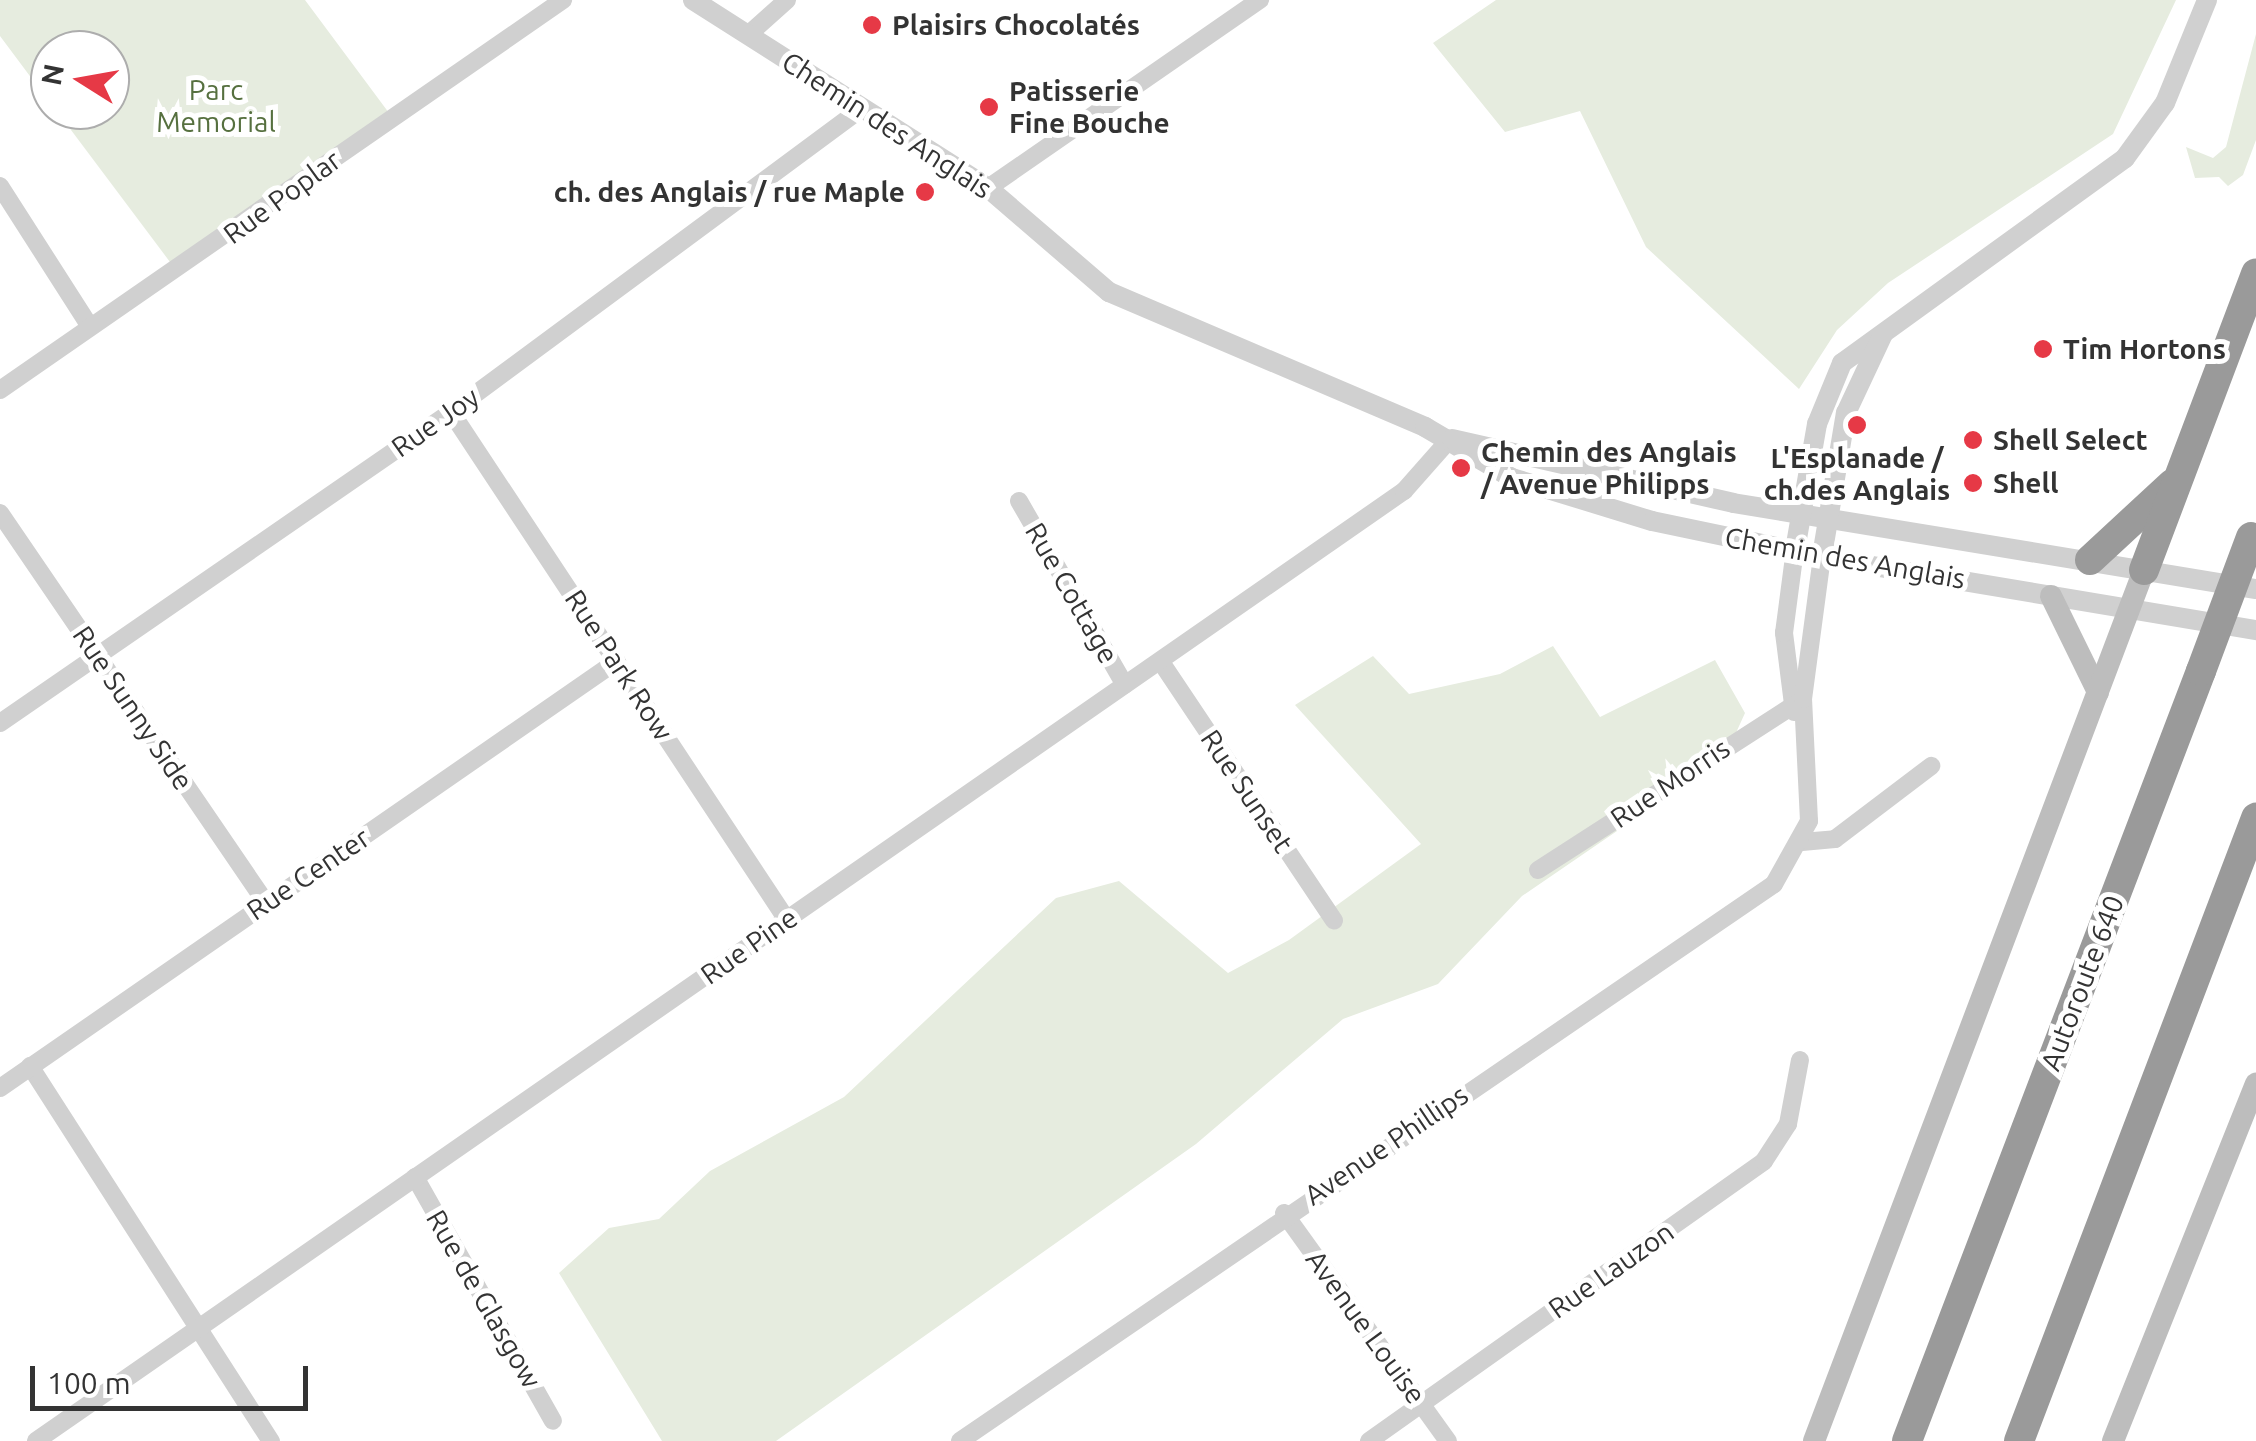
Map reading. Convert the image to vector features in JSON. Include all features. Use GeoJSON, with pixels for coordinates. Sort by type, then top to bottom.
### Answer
{"type":"FeatureCollection","features":[{"type":"Feature","properties":{"kind":"highway"},"geometry":{"type":"LineString","coordinates":[[2144,570],[2256,273]]}},
{"type":"Feature","properties":{"kind":"highway"},"geometry":{"type":"LineString","coordinates":[[2090,560],[2180,476]]}},
{"type":"Feature","properties":{"kind":"highway","name":"Autoroute 640"},"geometry":{"type":"LineString","coordinates":[[1907,1441],[2254,530]]}},
{"type":"Feature","properties":{"kind":"highway"},"geometry":{"type":"LineString","coordinates":[[2019,1441],[2256,818]]}},
{"type":"Feature","properties":{"kind":"main road"},"geometry":{"type":"LineString","coordinates":[[1814,1441],[2144,570]]}},
{"type":"Feature","properties":{"kind":"main road"},"geometry":{"type":"LineString","coordinates":[[2051,596],[2098,692]]}},
{"type":"Feature","properties":{"kind":"main road"},"geometry":{"type":"LineString","coordinates":[[2113,1441],[2256,1084]]}},
{"type":"Feature","properties":{"kind":"street","name":"Rue Poplar"},"geometry":{"type":"LineString","coordinates":[[0,390],[563,0]]}},
{"type":"Feature","properties":{"kind":"street","name":"Chemin des Anglais"},"geometry":{"type":"LineString","coordinates":[[693,0],[988,188],[1108,292],[1450,439],[1802,513],[2256,589]]}},
{"type":"Feature","properties":{"kind":"street"},"geometry":{"type":"LineString","coordinates":[[748,34],[787,0]]}},
{"type":"Feature","properties":{"kind":"street"},"geometry":{"type":"LineString","coordinates":[[988,188],[1260,0]]}},
{"type":"Feature","properties":{"kind":"street"},"geometry":{"type":"LineString","coordinates":[[1795,550],[1836,372],[1912,306],[2126,158],[2164,104],[2207,0]]}},
{"type":"Feature","properties":{"kind":"street","name":"Rue Joy"},"geometry":{"type":"LineString","coordinates":[[0,724],[451,412],[861,109]]}},
{"type":"Feature","properties":{"kind":"street"},"geometry":{"type":"LineString","coordinates":[[0,186],[90,327]]}},
{"type":"Feature","properties":{"kind":"street"},"geometry":{"type":"LineString","coordinates":[[1822,556],[1855,386],[1878,340],[1912,306]]}},
{"type":"Feature","properties":{"kind":"street","name":"Rue Park Row"},"geometry":{"type":"LineString","coordinates":[[451,412],[786,920]]}},
{"type":"Feature","properties":{"kind":"street","name":"Chemin des Anglais"},"geometry":{"type":"LineString","coordinates":[[1450,439],[1483,466],[1556,494],[1822,556],[2256,630]]}},
{"type":"Feature","properties":{"kind":"street","name":"Rue Pine"},"geometry":{"type":"LineString","coordinates":[[36,1441],[1404,491],[1450,439]]}},
{"type":"Feature","properties":{"kind":"street","name":"Rue Cottage"},"geometry":{"type":"LineString","coordinates":[[1019,501],[1126,685]]}},
{"type":"Feature","properties":{"kind":"street","name":"Rue Sunny Side"},"geometry":{"type":"LineString","coordinates":[[0,513],[266,903]]}},
{"type":"Feature","properties":{"kind":"street","name":"Avenue Phillips"},"geometry":{"type":"LineString","coordinates":[[960,1441],[1284,1213],[1758,897],[1802,842],[1811,794],[1784,633],[1795,550]]}},
{"type":"Feature","properties":{"kind":"street","name":"Avenue Phillips"},"geometry":{"type":"LineString","coordinates":[[1797,701],[1822,556]]}},
{"type":"Feature","properties":{"kind":"street","name":"Rue Center"},"geometry":{"type":"LineString","coordinates":[[0,1088],[617,661]]}},
{"type":"Feature","properties":{"kind":"street","name":"Rue Sunset"},"geometry":{"type":"LineString","coordinates":[[1162,662],[1334,920]]}},
{"type":"Feature","properties":{"kind":"street","name":"Rue Morris"},"geometry":{"type":"LineString","coordinates":[[1538,870],[1797,701]]}},
{"type":"Feature","properties":{"kind":"street"},"geometry":{"type":"LineString","coordinates":[[1802,842],[1836,839],[1931,766]]}},
{"type":"Feature","properties":{"kind":"street","name":"Rue Lauzon"},"geometry":{"type":"LineString","coordinates":[[1369,1441],[1764,1161],[1788,1124],[1800,1060]]}},
{"type":"Feature","properties":{"kind":"street"},"geometry":{"type":"LineString","coordinates":[[30,1066],[271,1441]]}},
{"type":"Feature","properties":{"kind":"street","name":"Rue de Glasgow"},"geometry":{"type":"LineString","coordinates":[[414,1177],[553,1421]]}},
{"type":"Feature","properties":{"kind":"street","name":"Avenue Louise"},"geometry":{"type":"LineString","coordinates":[[1284,1213],[1448,1441]]}},
{"type":"Feature","properties":{"kind":"green space","name":"Parc Memorial"},"geometry":{"type":"Polygon","coordinates":[[[0,0],[305,0],[389,113],[173,266],[71,130],[130,130],[130,30],[30,30],[30,76],[0,36],[0,0]]]}},
{"type":"Feature","properties":{"kind":"green space"},"geometry":{"type":"Polygon","coordinates":[[[1496,0],[2176,0],[2113,134],[1888,283],[1837,330],[1799,389],[1646,247],[1580,111],[1505,132],[1433,43],[1496,0]]]}},
{"type":"Feature","properties":{"kind":"green space"},"geometry":{"type":"Polygon","coordinates":[[[2256,34],[2256,140],[2243,175],[2228,186],[2219,177],[2195,178],[2186,147],[2213,158],[2226,147],[2256,34]]]}},
{"type":"Feature","properties":{"kind":"green space"},"geometry":{"type":"Polygon","coordinates":[[[1553,646],[1600,717],[1715,660],[1745,713],[1725,757],[1522,896],[1438,984],[1343,1019],[1196,1144],[776,1441],[662,1441],[559,1273],[609,1228],[659,1219],[710,1171],[844,1097],[1056,898],[1119,881],[1228,973],[1289,940],[1421,844],[1295,705],[1373,656],[1409,694],[1500,674],[1553,646]]]}},
{"type":"Feature","properties":{"kind":"place","name":"Plaisirs Chocolatés"},"geometry":{"type":"Point","coordinates":[872,25]}},
{"type":"Feature","properties":{"kind":"place","name":"Patisserie Fine Bouche"},"geometry":{"type":"Point","coordinates":[989,107]}},
{"type":"Feature","properties":{"kind":"place","name":"ch. des Anglais / rue Maple"},"geometry":{"type":"Point","coordinates":[925,192]}},
{"type":"Feature","properties":{"kind":"place","name":"Tim Hortons"},"geometry":{"type":"Point","coordinates":[2043,349]}},
{"type":"Feature","properties":{"kind":"place","name":"L'Esplanade / ch.des Anglais"},"geometry":{"type":"Point","coordinates":[1857,425]}},
{"type":"Feature","properties":{"kind":"place","name":"Shell Select"},"geometry":{"type":"Point","coordinates":[1973,440]}},
{"type":"Feature","properties":{"kind":"place","name":"Chemin des Anglais / Avenue Philipps"},"geometry":{"type":"Point","coordinates":[1461,468]}},
{"type":"Feature","properties":{"kind":"place","name":"Shell"},"geometry":{"type":"Point","coordinates":[1973,483]}}]}
